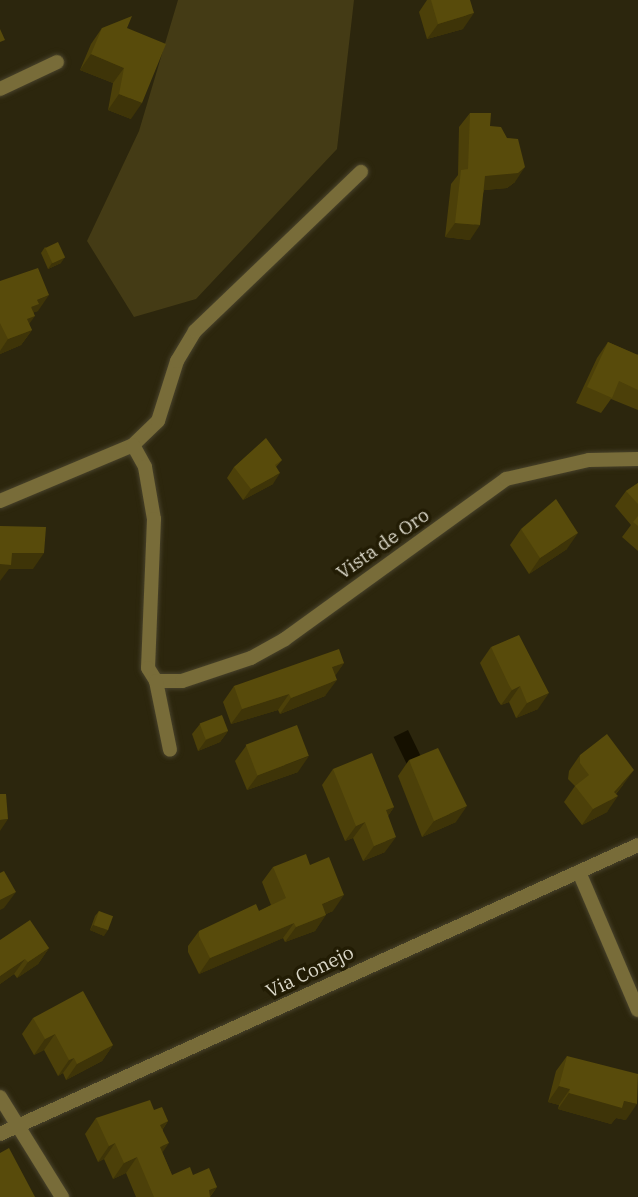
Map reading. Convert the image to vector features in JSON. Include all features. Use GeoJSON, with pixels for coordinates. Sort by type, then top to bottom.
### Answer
{"type":"FeatureCollection","features":[{"type":"Feature","properties":{"kind":"street"},"geometry":{"type":"LineString","coordinates":[[0,89],[57,62]]}},
{"type":"Feature","properties":{"kind":"street"},"geometry":{"type":"LineString","coordinates":[[0,501],[133,445],[158,421],[177,361],[195,331],[361,172]]}},
{"type":"Feature","properties":{"kind":"street"},"geometry":{"type":"LineString","coordinates":[[133,445],[145,467],[154,519],[148,668],[156,681],[170,750]]}},
{"type":"Feature","properties":{"kind":"street","name":"Vista de Oro"},"geometry":{"type":"LineString","coordinates":[[156,681],[209,674],[285,639],[506,479],[589,460],[638,459]]}},
{"type":"Feature","properties":{"kind":"street","name":"Via Conejo"},"geometry":{"type":"LineString","coordinates":[[0,1134],[638,845]]}},
{"type":"Feature","properties":{"kind":"street"},"geometry":{"type":"LineString","coordinates":[[579,872],[638,1010]]}},
{"type":"Feature","properties":{"kind":"street"},"geometry":{"type":"LineString","coordinates":[[0,1097],[21,1126],[62,1197]]}},
{"type":"Feature","properties":{"kind":"shaded area"},"geometry":{"type":"Polygon","coordinates":[[[178,0],[354,0],[337,149],[196,299],[134,317],[87,241],[139,131],[178,0]]]}},
{"type":"Feature","properties":{"kind":"shaded area"},"geometry":{"type":"Polygon","coordinates":[[[408,730],[422,759],[408,766],[394,737],[408,730]]]}},
{"type":"Feature","properties":{"kind":"building"},"geometry":{"type":"Polygon","coordinates":[[[431,0],[470,0],[474,13],[438,24],[431,0]]]}},
{"type":"Feature","properties":{"kind":"building"},"geometry":{"type":"Polygon","coordinates":[[[132,16],[127,28],[166,44],[142,103],[119,94],[124,68],[91,54],[102,28],[132,16]]]}},
{"type":"Feature","properties":{"kind":"building"},"geometry":{"type":"Polygon","coordinates":[[[0,29],[5,40],[0,42],[0,29]]]}},
{"type":"Feature","properties":{"kind":"building"},"geometry":{"type":"Polygon","coordinates":[[[470,113],[491,113],[490,126],[501,127],[507,138],[518,139],[525,167],[518,173],[485,176],[480,225],[455,223],[461,170],[468,169],[470,113]]]}},
{"type":"Feature","properties":{"kind":"building"},"geometry":{"type":"Polygon","coordinates":[[[58,242],[65,257],[52,263],[45,248],[58,242]]]}},
{"type":"Feature","properties":{"kind":"building"},"geometry":{"type":"Polygon","coordinates":[[[38,268],[49,295],[37,300],[39,304],[31,307],[35,316],[27,319],[32,330],[8,339],[0,323],[0,281],[38,268]]]}},
{"type":"Feature","properties":{"kind":"building"},"geometry":{"type":"Polygon","coordinates":[[[608,342],[638,355],[638,390],[619,381],[612,398],[587,387],[608,342]]]}},
{"type":"Feature","properties":{"kind":"building"},"geometry":{"type":"Polygon","coordinates":[[[266,438],[282,460],[275,465],[280,473],[251,489],[234,467],[266,438]]]}},
{"type":"Feature","properties":{"kind":"building"},"geometry":{"type":"Polygon","coordinates":[[[638,483],[638,504],[626,491],[638,483]]]}},
{"type":"Feature","properties":{"kind":"building"},"geometry":{"type":"Polygon","coordinates":[[[556,499],[578,533],[540,558],[521,529],[556,499]]]}},
{"type":"Feature","properties":{"kind":"building"},"geometry":{"type":"Polygon","coordinates":[[[0,526],[46,527],[44,553],[12,553],[11,565],[0,564],[0,526]]]}},
{"type":"Feature","properties":{"kind":"building"},"geometry":{"type":"Polygon","coordinates":[[[519,635],[549,693],[527,703],[520,686],[512,690],[491,647],[519,635]]]}},
{"type":"Feature","properties":{"kind":"building"},"geometry":{"type":"Polygon","coordinates":[[[339,649],[344,663],[332,667],[337,680],[291,698],[289,694],[242,709],[234,686],[339,649]]]}},
{"type":"Feature","properties":{"kind":"building"},"geometry":{"type":"Polygon","coordinates":[[[222,715],[228,731],[206,739],[200,724],[222,715]]]}},
{"type":"Feature","properties":{"kind":"building"},"geometry":{"type":"Polygon","coordinates":[[[297,725],[309,756],[257,776],[246,745],[297,725]]]}},
{"type":"Feature","properties":{"kind":"building"},"geometry":{"type":"Polygon","coordinates":[[[607,734],[634,770],[614,792],[618,796],[593,809],[575,786],[589,775],[580,763],[580,755],[607,734]]]}},
{"type":"Feature","properties":{"kind":"building"},"geometry":{"type":"Polygon","coordinates":[[[438,748],[467,806],[434,821],[409,760],[438,748]]]}},
{"type":"Feature","properties":{"kind":"building"},"geometry":{"type":"Polygon","coordinates":[[[372,753],[394,807],[386,810],[396,837],[374,846],[365,822],[356,826],[333,769],[372,753]]]}},
{"type":"Feature","properties":{"kind":"building"},"geometry":{"type":"Polygon","coordinates":[[[0,794],[6,794],[8,819],[0,820],[0,794]]]}},
{"type":"Feature","properties":{"kind":"building"},"geometry":{"type":"Polygon","coordinates":[[[306,854],[310,865],[329,857],[344,895],[322,904],[326,915],[296,927],[294,923],[210,958],[199,931],[256,904],[259,911],[286,898],[273,867],[306,854]]]}},
{"type":"Feature","properties":{"kind":"building"},"geometry":{"type":"Polygon","coordinates":[[[4,871],[16,892],[0,900],[0,873],[4,871]]]}},
{"type":"Feature","properties":{"kind":"building"},"geometry":{"type":"Polygon","coordinates":[[[99,911],[113,916],[108,930],[94,925],[99,911]]]}},
{"type":"Feature","properties":{"kind":"building"},"geometry":{"type":"Polygon","coordinates":[[[30,920],[49,948],[28,962],[25,959],[0,976],[0,940],[30,920]]]}},
{"type":"Feature","properties":{"kind":"building"},"geometry":{"type":"Polygon","coordinates":[[[83,991],[113,1045],[77,1064],[74,1058],[69,1060],[55,1034],[45,1039],[33,1018],[83,991]]]}},
{"type":"Feature","properties":{"kind":"building"},"geometry":{"type":"Polygon","coordinates":[[[567,1056],[638,1074],[637,1104],[624,1101],[622,1108],[569,1093],[570,1089],[559,1086],[567,1056]]]}},
{"type":"Feature","properties":{"kind":"building"},"geometry":{"type":"Polygon","coordinates":[[[150,1100],[154,1110],[162,1107],[168,1121],[160,1125],[169,1143],[160,1147],[172,1175],[190,1167],[193,1175],[209,1168],[217,1187],[209,1190],[210,1197],[154,1197],[137,1157],[124,1163],[115,1143],[109,1146],[96,1118],[150,1100]]]}},
{"type":"Feature","properties":{"kind":"building"},"geometry":{"type":"Polygon","coordinates":[[[9,1148],[35,1197],[0,1197],[0,1153],[9,1148]]]}}]}
